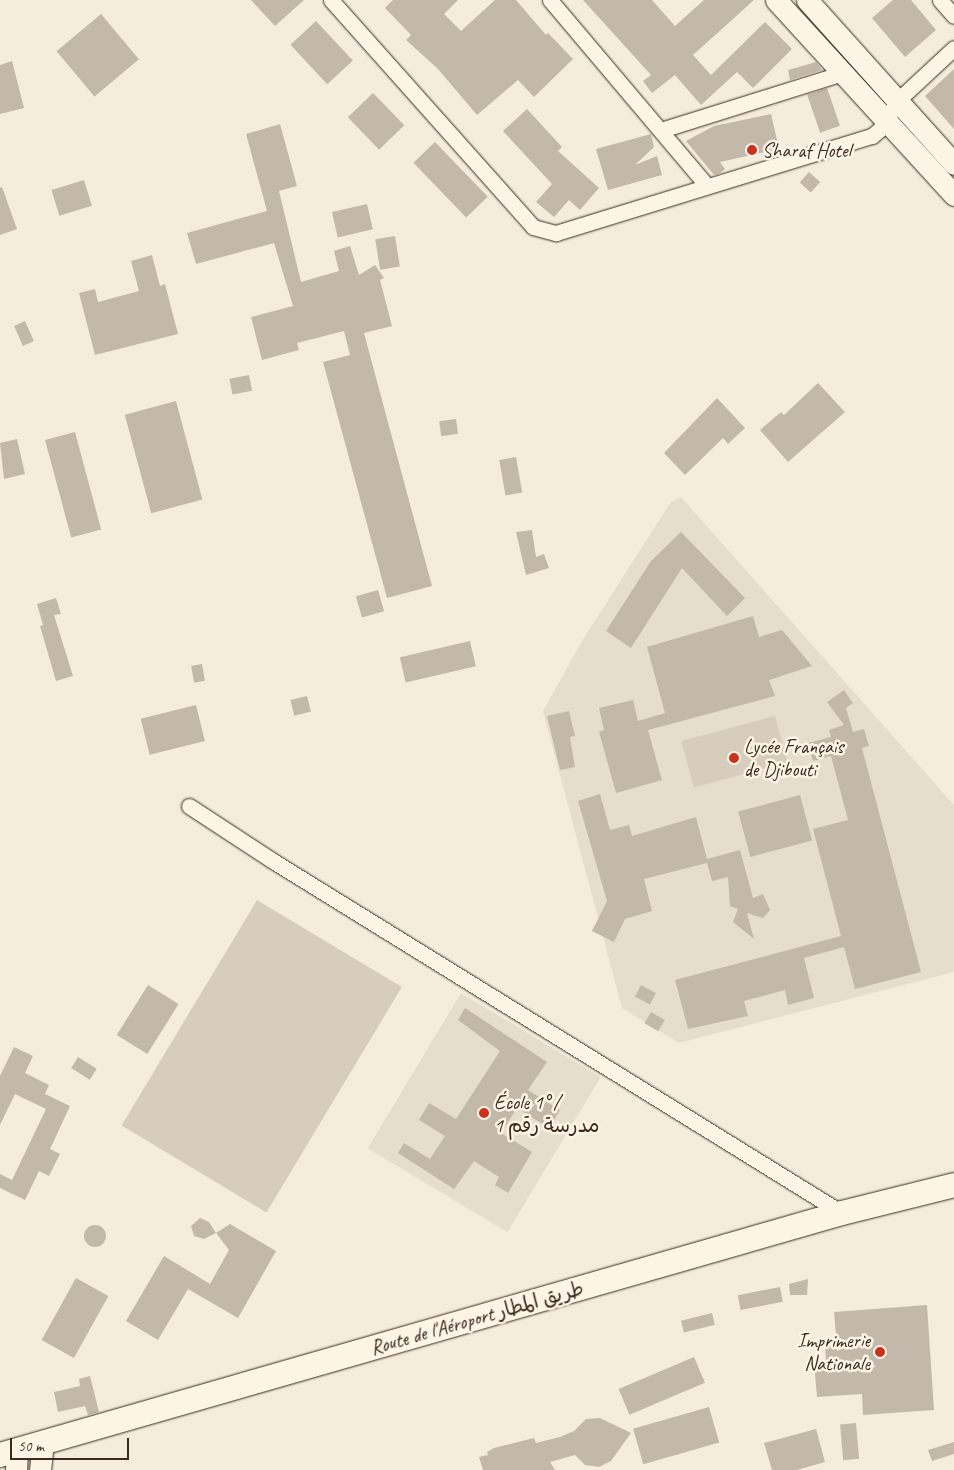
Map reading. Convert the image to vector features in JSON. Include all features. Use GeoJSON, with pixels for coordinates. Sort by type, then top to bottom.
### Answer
{"type":"FeatureCollection","features":[{"type":"Feature","properties":{"kind":"main road","name":"Route de l'Aéroport طريق المطار"},"geometry":{"type":"LineString","coordinates":[[11,1458],[43,1442],[842,1213],[954,1185]]}},
{"type":"Feature","properties":{"kind":"street"},"geometry":{"type":"LineString","coordinates":[[331,0],[534,227],[556,233],[872,136],[887,120],[898,100],[954,48]]}},
{"type":"Feature","properties":{"kind":"street"},"geometry":{"type":"LineString","coordinates":[[550,0],[707,186]]}},
{"type":"Feature","properties":{"kind":"street"},"geometry":{"type":"LineString","coordinates":[[776,0],[954,195]]}},
{"type":"Feature","properties":{"kind":"street"},"geometry":{"type":"LineString","coordinates":[[807,0],[954,164]]}},
{"type":"Feature","properties":{"kind":"street"},"geometry":{"type":"LineString","coordinates":[[940,0],[954,16]]}},
{"type":"Feature","properties":{"kind":"street"},"geometry":{"type":"LineString","coordinates":[[661,130],[844,73]]}},
{"type":"Feature","properties":{"kind":"street"},"geometry":{"type":"LineString","coordinates":[[189,806],[273,861],[842,1213]]}},
{"type":"Feature","properties":{"kind":"street"},"geometry":{"type":"LineString","coordinates":[[40,1470],[43,1442]]}},
{"type":"Feature","properties":{"kind":"shaded area","name":"Lycée Français de Djibouti"},"geometry":{"type":"Polygon","coordinates":[[[681,497],[954,805],[954,972],[679,1043],[622,1008],[543,711],[582,641],[671,502],[681,497]]]}},
{"type":"Feature","properties":{"kind":"shaded area"},"geometry":{"type":"Polygon","coordinates":[[[775,716],[787,762],[694,787],[681,741],[775,716]]]}},
{"type":"Feature","properties":{"kind":"shaded area"},"geometry":{"type":"Polygon","coordinates":[[[257,900],[402,987],[266,1212],[122,1125],[257,900]]]}},
{"type":"Feature","properties":{"kind":"shaded area","name":"École 1° / مدرسة رقم 1"},"geometry":{"type":"Polygon","coordinates":[[[461,993],[601,1077],[507,1232],[368,1148],[461,993]]]}},
{"type":"Feature","properties":{"kind":"building"},"geometry":{"type":"Polygon","coordinates":[[[251,0],[304,0],[275,26],[251,0]]]}},
{"type":"Feature","properties":{"kind":"building"},"geometry":{"type":"Polygon","coordinates":[[[393,0],[458,0],[444,14],[461,31],[495,0],[516,0],[546,35],[548,33],[573,59],[534,97],[518,80],[477,115],[438,69],[406,40],[411,35],[385,8],[393,0]]]}},
{"type":"Feature","properties":{"kind":"building"},"geometry":{"type":"Polygon","coordinates":[[[583,0],[652,0],[675,26],[704,0],[754,0],[693,55],[711,75],[765,22],[792,49],[753,88],[737,72],[701,105],[675,75],[652,93],[643,81],[651,75],[583,0]]]}},
{"type":"Feature","properties":{"kind":"building"},"geometry":{"type":"Polygon","coordinates":[[[893,0],[911,0],[936,30],[905,57],[872,18],[893,0]]]}},
{"type":"Feature","properties":{"kind":"building"},"geometry":{"type":"Polygon","coordinates":[[[101,14],[139,59],[94,96],[57,51],[101,14]]]}},
{"type":"Feature","properties":{"kind":"building"},"geometry":{"type":"Polygon","coordinates":[[[316,21],[353,60],[327,84],[290,45],[316,21]]]}},
{"type":"Feature","properties":{"kind":"building"},"geometry":{"type":"Polygon","coordinates":[[[12,61],[24,108],[0,114],[0,65],[12,61]]]}},
{"type":"Feature","properties":{"kind":"building"},"geometry":{"type":"Polygon","coordinates":[[[816,62],[822,70],[790,80],[788,70],[816,62]]]}},
{"type":"Feature","properties":{"kind":"building"},"geometry":{"type":"Polygon","coordinates":[[[954,69],[954,129],[925,96],[954,69]]]}},
{"type":"Feature","properties":{"kind":"building"},"geometry":{"type":"Polygon","coordinates":[[[827,88],[840,126],[820,133],[807,95],[827,88]]]}},
{"type":"Feature","properties":{"kind":"building"},"geometry":{"type":"Polygon","coordinates":[[[373,93],[404,125],[379,150],[348,117],[373,93]]]}},
{"type":"Feature","properties":{"kind":"building"},"geometry":{"type":"Polygon","coordinates":[[[527,109],[562,147],[558,151],[599,188],[580,210],[569,200],[554,217],[536,202],[552,184],[503,131],[527,109]]]}},
{"type":"Feature","properties":{"kind":"building"},"geometry":{"type":"Polygon","coordinates":[[[771,114],[779,149],[720,162],[725,169],[714,175],[686,141],[714,126],[771,114]]]}},
{"type":"Feature","properties":{"kind":"building"},"geometry":{"type":"Polygon","coordinates":[[[280,124],[297,186],[279,191],[301,282],[339,271],[334,251],[350,246],[359,275],[375,265],[384,278],[380,280],[392,326],[364,333],[432,586],[387,598],[323,362],[350,355],[344,331],[297,343],[299,350],[262,360],[251,317],[293,306],[274,243],[196,264],[187,233],[267,211],[246,134],[280,124]]]}},
{"type":"Feature","properties":{"kind":"building"},"geometry":{"type":"Polygon","coordinates":[[[651,134],[654,147],[635,165],[657,156],[662,175],[608,190],[596,149],[651,134]]]}},
{"type":"Feature","properties":{"kind":"building"},"geometry":{"type":"Polygon","coordinates":[[[435,142],[488,197],[466,218],[413,163],[435,142]]]}},
{"type":"Feature","properties":{"kind":"building"},"geometry":{"type":"Polygon","coordinates":[[[809,172],[820,182],[811,192],[800,182],[809,172]]]}},
{"type":"Feature","properties":{"kind":"building"},"geometry":{"type":"Polygon","coordinates":[[[84,180],[92,206],[59,216],[51,190],[84,180]]]}},
{"type":"Feature","properties":{"kind":"building"},"geometry":{"type":"Polygon","coordinates":[[[2,187],[17,229],[0,235],[0,188],[2,187]]]}},
{"type":"Feature","properties":{"kind":"building"},"geometry":{"type":"Polygon","coordinates":[[[367,204],[373,229],[338,237],[332,212],[367,204]]]}},
{"type":"Feature","properties":{"kind":"building"},"geometry":{"type":"Polygon","coordinates":[[[395,236],[400,267],[380,270],[375,239],[395,236]]]}},
{"type":"Feature","properties":{"kind":"building"},"geometry":{"type":"Polygon","coordinates":[[[152,255],[160,286],[165,284],[178,334],[95,355],[79,293],[95,289],[98,302],[139,291],[131,261],[152,255]]]}},
{"type":"Feature","properties":{"kind":"building"},"geometry":{"type":"Polygon","coordinates":[[[25,321],[34,341],[23,346],[14,326],[25,321]]]}},
{"type":"Feature","properties":{"kind":"building"},"geometry":{"type":"Polygon","coordinates":[[[249,375],[252,391],[232,395],[229,379],[249,375]]]}},
{"type":"Feature","properties":{"kind":"building"},"geometry":{"type":"Polygon","coordinates":[[[818,383],[845,412],[788,462],[760,430],[781,412],[784,415],[818,383]]]}},
{"type":"Feature","properties":{"kind":"building"},"geometry":{"type":"Polygon","coordinates":[[[717,398],[745,428],[728,444],[723,438],[685,475],[664,453],[717,398]]]}},
{"type":"Feature","properties":{"kind":"building"},"geometry":{"type":"Polygon","coordinates":[[[176,401],[202,500],[151,513],[125,415],[176,401]]]}},
{"type":"Feature","properties":{"kind":"building"},"geometry":{"type":"Polygon","coordinates":[[[456,419],[458,434],[441,436],[439,421],[456,419]]]}},
{"type":"Feature","properties":{"kind":"building"},"geometry":{"type":"Polygon","coordinates":[[[75,432],[101,530],[71,538],[45,440],[75,432]]]}},
{"type":"Feature","properties":{"kind":"building"},"geometry":{"type":"Polygon","coordinates":[[[17,439],[25,474],[4,479],[0,443],[17,439]]]}},
{"type":"Feature","properties":{"kind":"building"},"geometry":{"type":"Polygon","coordinates":[[[516,457],[522,492],[506,495],[499,460],[516,457]]]}},
{"type":"Feature","properties":{"kind":"building"},"geometry":{"type":"Polygon","coordinates":[[[532,530],[536,557],[544,554],[549,568],[526,575],[516,532],[532,530]]]}},
{"type":"Feature","properties":{"kind":"building"},"geometry":{"type":"Polygon","coordinates":[[[681,532],[745,598],[727,616],[682,568],[631,648],[606,631],[651,561],[681,532]]]}},
{"type":"Feature","properties":{"kind":"building"},"geometry":{"type":"Polygon","coordinates":[[[378,590],[384,611],[362,617],[356,596],[378,590]]]}},
{"type":"Feature","properties":{"kind":"building"},"geometry":{"type":"Polygon","coordinates":[[[56,598],[61,614],[54,615],[73,676],[56,681],[40,626],[43,625],[37,604],[56,598]]]}},
{"type":"Feature","properties":{"kind":"building"},"geometry":{"type":"Polygon","coordinates":[[[753,616],[759,637],[782,630],[812,666],[769,680],[775,696],[648,730],[662,780],[616,793],[599,732],[604,730],[599,708],[633,700],[638,721],[665,713],[647,647],[753,616]]]}},
{"type":"Feature","properties":{"kind":"building"},"geometry":{"type":"Polygon","coordinates":[[[470,641],[476,666],[406,683],[400,657],[470,641]]]}},
{"type":"Feature","properties":{"kind":"building"},"geometry":{"type":"Polygon","coordinates":[[[202,664],[205,681],[194,683],[191,666],[202,664]]]}},
{"type":"Feature","properties":{"kind":"building"},"geometry":{"type":"Polygon","coordinates":[[[844,690],[853,703],[846,708],[853,732],[864,729],[869,746],[862,748],[921,972],[855,989],[844,947],[804,958],[814,998],[788,1005],[785,990],[744,1001],[748,1016],[688,1029],[675,980],[841,936],[813,829],[848,820],[831,756],[813,761],[808,743],[831,737],[829,730],[844,725],[827,702],[844,690]]]}},
{"type":"Feature","properties":{"kind":"building"},"geometry":{"type":"Polygon","coordinates":[[[307,696],[311,712],[294,716],[291,700],[307,696]]]}},
{"type":"Feature","properties":{"kind":"building"},"geometry":{"type":"Polygon","coordinates":[[[196,705],[205,741],[150,755],[141,719],[196,705]]]}},
{"type":"Feature","properties":{"kind":"building"},"geometry":{"type":"Polygon","coordinates":[[[569,711],[575,736],[570,737],[575,767],[560,770],[547,716],[569,711]]]}},
{"type":"Feature","properties":{"kind":"building"},"geometry":{"type":"Polygon","coordinates":[[[600,794],[610,830],[629,825],[632,836],[696,817],[707,859],[740,850],[753,898],[763,894],[770,910],[763,918],[747,913],[754,939],[733,922],[738,909],[730,906],[728,877],[712,881],[707,863],[644,879],[652,911],[625,919],[614,942],[592,931],[607,901],[578,801],[600,794]]]}},
{"type":"Feature","properties":{"kind":"building"},"geometry":{"type":"Polygon","coordinates":[[[800,795],[812,840],[750,857],[738,812],[800,795]]]}},
{"type":"Feature","properties":{"kind":"building"},"geometry":{"type":"Polygon","coordinates":[[[148,985],[179,1004],[147,1054],[117,1035],[148,985]]]}},
{"type":"Feature","properties":{"kind":"building"},"geometry":{"type":"Polygon","coordinates":[[[641,985],[656,993],[650,1004],[635,996],[641,985]]]}},
{"type":"Feature","properties":{"kind":"building"},"geometry":{"type":"Polygon","coordinates":[[[465,1008],[547,1062],[528,1090],[560,1110],[549,1128],[517,1108],[501,1133],[532,1152],[508,1193],[495,1185],[499,1177],[474,1161],[454,1189],[398,1153],[404,1143],[430,1159],[445,1136],[419,1120],[429,1103],[456,1119],[500,1051],[458,1020],[465,1008]]]}},
{"type":"Feature","properties":{"kind":"building"},"geometry":{"type":"Polygon","coordinates":[[[651,1012],[665,1020],[658,1031],[645,1023],[651,1012]]]}},
{"type":"Feature","properties":{"kind":"building"},"geometry":{"type":"Polygon","coordinates":[[[14,1047],[33,1056],[25,1073],[49,1085],[45,1094],[70,1106],[50,1149],[60,1154],[49,1176],[39,1171],[25,1200],[0,1188],[0,1174],[12,1180],[46,1109],[15,1094],[0,1125],[0,1076],[14,1047]]]}},
{"type":"Feature","properties":{"kind":"building"},"geometry":{"type":"Polygon","coordinates":[[[78,1057],[97,1069],[90,1080],[71,1068],[78,1057]]]}},
{"type":"Feature","properties":{"kind":"building"},"geometry":{"type":"Polygon","coordinates":[[[200,1218],[209,1222],[216,1233],[204,1239],[194,1236],[191,1226],[200,1218]]]}},
{"type":"Feature","properties":{"kind":"building"},"geometry":{"type":"Polygon","coordinates":[[[230,1224],[276,1251],[238,1318],[188,1289],[158,1340],[126,1321],[164,1256],[210,1284],[229,1250],[216,1233],[230,1224]]]}},
{"type":"Feature","properties":{"kind":"building"},"geometry":{"type":"Polygon","coordinates":[[[95,1225],[105,1232],[106,1236],[99,1246],[95,1247],[85,1240],[84,1236],[91,1226],[95,1225]]]}},
{"type":"Feature","properties":{"kind":"building"},"geometry":{"type":"Polygon","coordinates":[[[76,1278],[108,1296],[74,1358],[42,1340],[76,1278]]]}},
{"type":"Feature","properties":{"kind":"building"},"geometry":{"type":"Polygon","coordinates":[[[808,1279],[807,1295],[790,1295],[789,1284],[808,1279]]]}},
{"type":"Feature","properties":{"kind":"building"},"geometry":{"type":"Polygon","coordinates":[[[780,1287],[783,1302],[741,1310],[738,1295],[780,1287]]]}},
{"type":"Feature","properties":{"kind":"building"},"geometry":{"type":"Polygon","coordinates":[[[927,1305],[934,1410],[863,1415],[862,1394],[817,1397],[814,1362],[826,1361],[825,1346],[837,1345],[834,1312],[927,1305]]]}},
{"type":"Feature","properties":{"kind":"building"},"geometry":{"type":"Polygon","coordinates":[[[712,1313],[715,1325],[684,1332],[681,1321],[712,1313]]]}},
{"type":"Feature","properties":{"kind":"building"},"geometry":{"type":"Polygon","coordinates":[[[694,1357],[705,1383],[629,1415],[619,1389],[694,1357]]]}},
{"type":"Feature","properties":{"kind":"building"},"geometry":{"type":"Polygon","coordinates":[[[90,1376],[99,1412],[88,1415],[85,1406],[58,1412],[54,1392],[80,1386],[79,1379],[90,1376]]]}},
{"type":"Feature","properties":{"kind":"building"},"geometry":{"type":"Polygon","coordinates":[[[709,1407],[719,1443],[643,1464],[633,1429],[709,1407]]]}},
{"type":"Feature","properties":{"kind":"building"},"geometry":{"type":"Polygon","coordinates":[[[600,1418],[631,1433],[611,1461],[599,1467],[585,1465],[575,1455],[550,1462],[555,1470],[483,1470],[479,1457],[488,1455],[487,1452],[494,1448],[534,1438],[536,1443],[560,1437],[574,1431],[586,1419],[600,1418]]]}},
{"type":"Feature","properties":{"kind":"building"},"geometry":{"type":"Polygon","coordinates":[[[856,1423],[859,1459],[843,1460],[840,1424],[856,1423]]]}},
{"type":"Feature","properties":{"kind":"building"},"geometry":{"type":"Polygon","coordinates":[[[816,1429],[825,1462],[797,1470],[772,1470],[764,1443],[816,1429]]]}},
{"type":"Feature","properties":{"kind":"building"},"geometry":{"type":"Polygon","coordinates":[[[954,1442],[954,1454],[932,1461],[928,1450],[954,1442]]]}},
{"type":"Feature","properties":{"kind":"place","name":"Sharaf Hotel"},"geometry":{"type":"Point","coordinates":[752,150]}},
{"type":"Feature","properties":{"kind":"place","name":"Lycée Français de Djibouti"},"geometry":{"type":"Point","coordinates":[734,758]}},
{"type":"Feature","properties":{"kind":"place","name":"École 1° / مدرسة رقم 1"},"geometry":{"type":"Point","coordinates":[484,1113]}},
{"type":"Feature","properties":{"kind":"place","name":"Imprimerie Nationale"},"geometry":{"type":"Point","coordinates":[880,1352]}}]}
